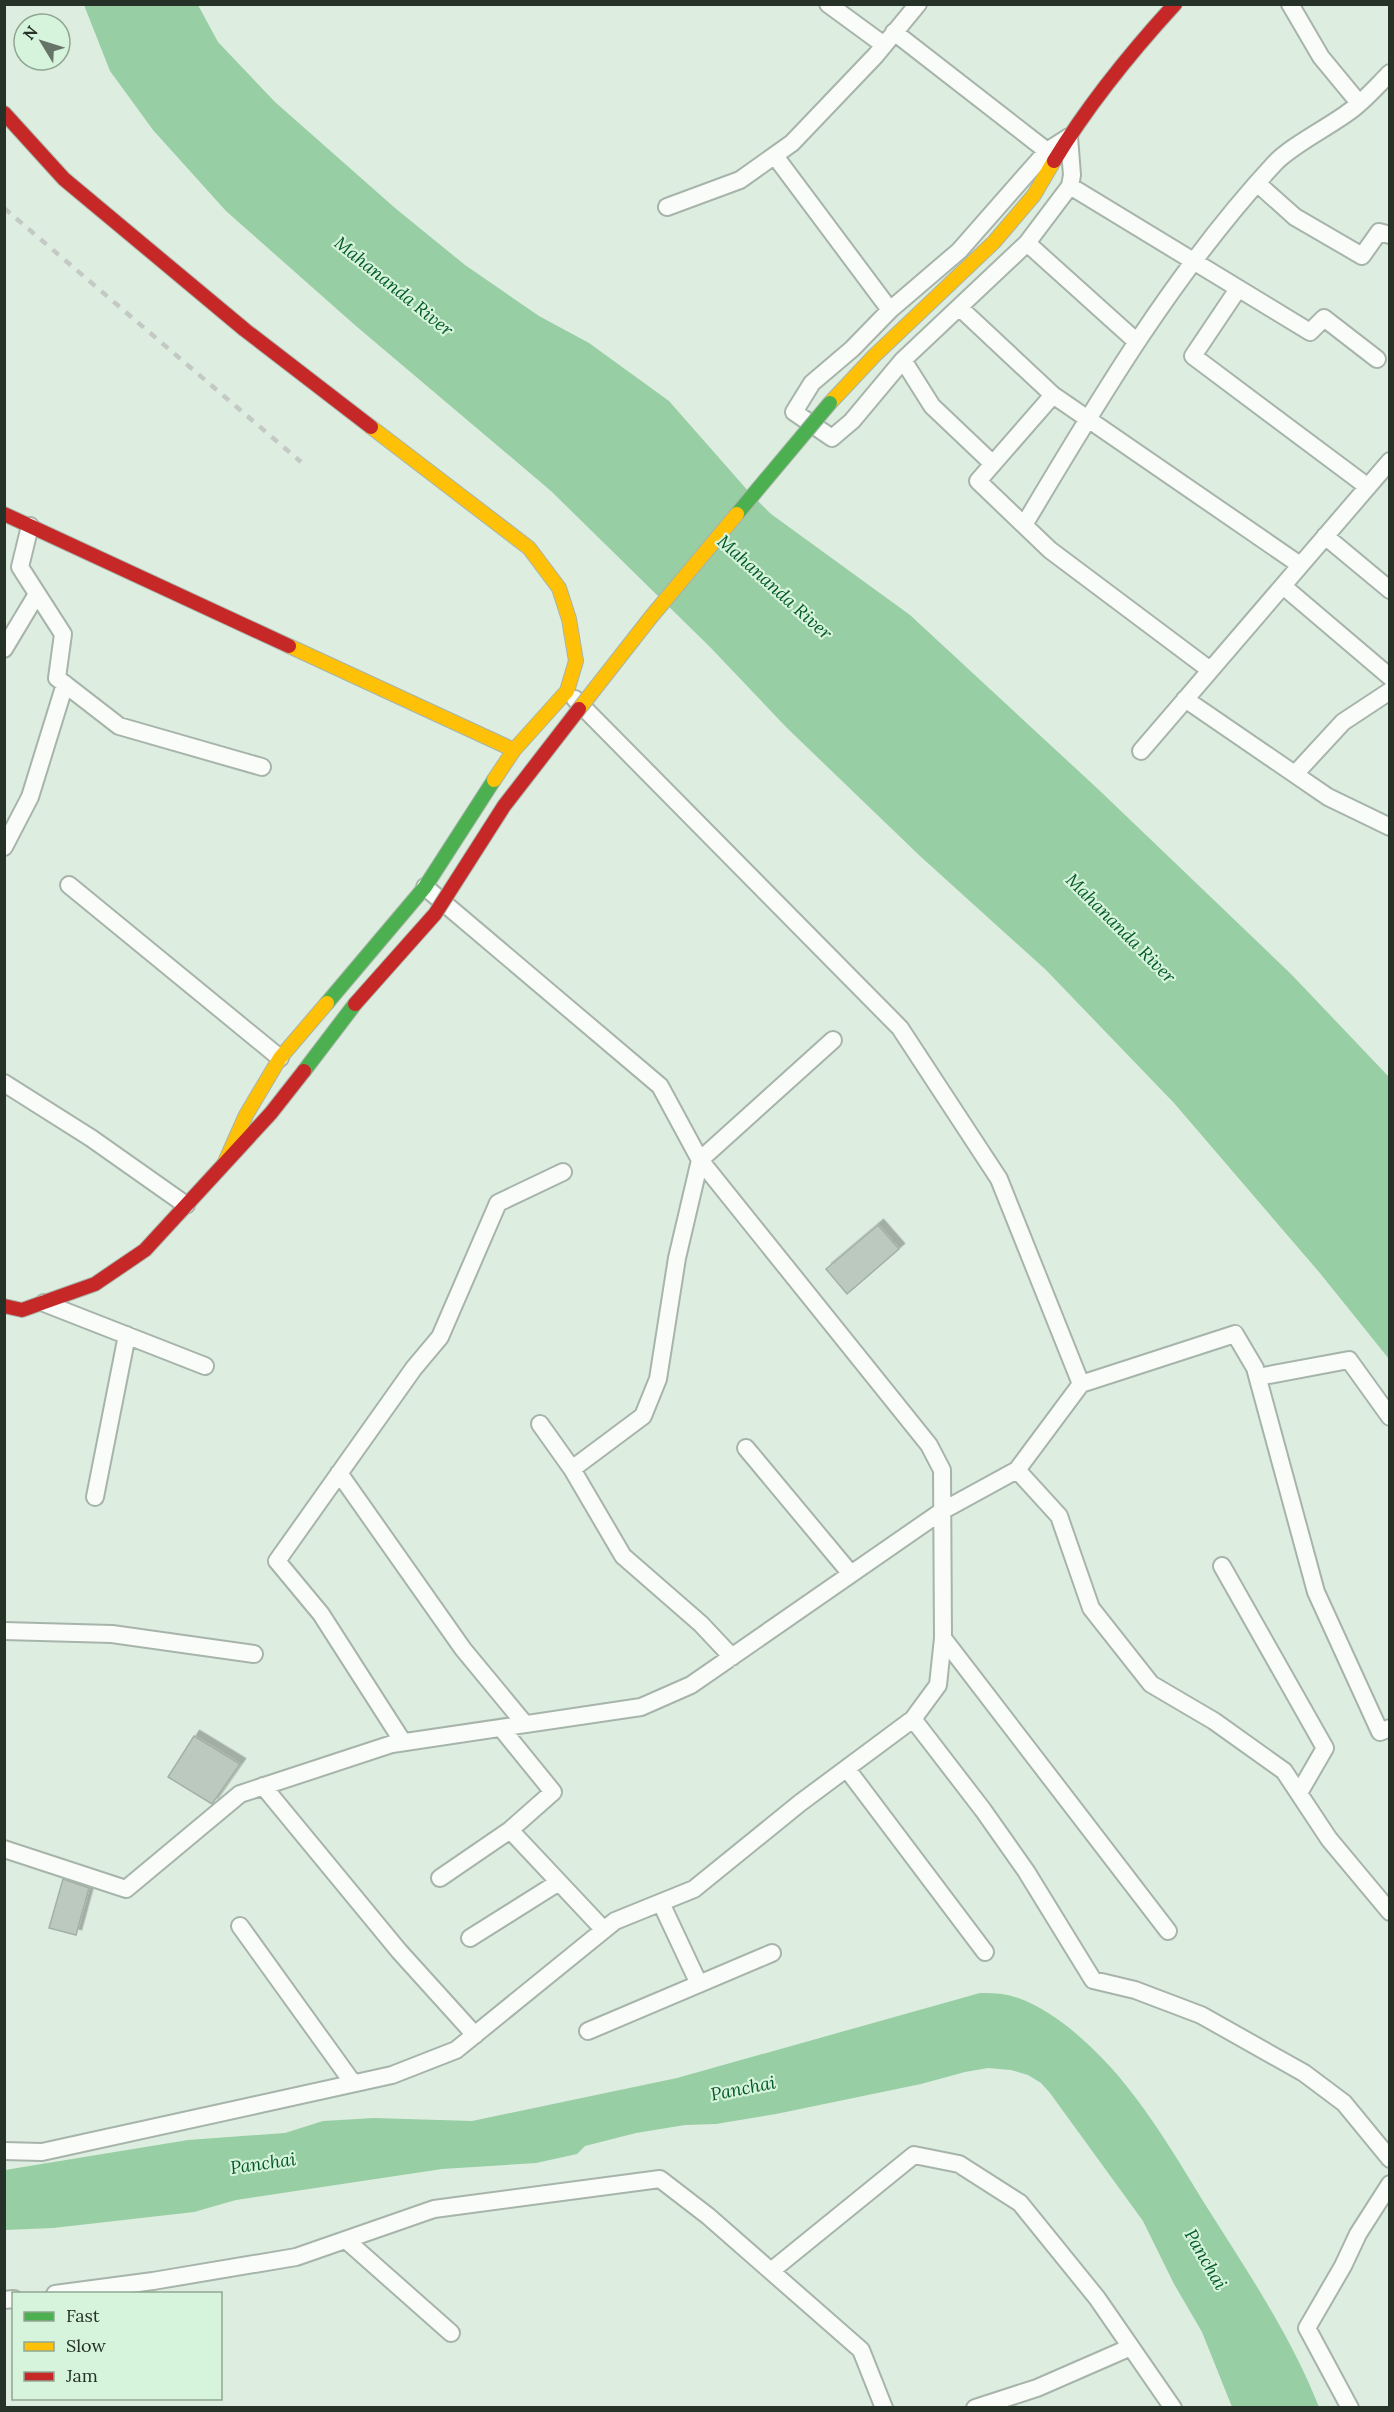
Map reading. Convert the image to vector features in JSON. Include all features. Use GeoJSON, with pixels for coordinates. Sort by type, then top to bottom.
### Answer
{"type":"FeatureCollection","features":[{"type":"Feature","properties":{"kind":"street"},"geometry":{"type":"LineString","coordinates":[[828,4],[889,39],[1047,151]]}},
{"type":"Feature","properties":{"kind":"street"},"geometry":{"type":"LineString","coordinates":[[667,207],[740,180],[792,143],[889,39],[918,4]]}},
{"type":"Feature","properties":{"kind":"street"},"geometry":{"type":"LineString","coordinates":[[4,1306],[22,1310],[95,1284],[145,1250],[271,1113],[355,1004],[435,914],[504,806],[651,617],[830,403],[874,356],[994,242],[1034,195],[1069,137],[1141,40],[1174,4]]}},
{"type":"Feature","properties":{"kind":"street"},"geometry":{"type":"LineString","coordinates":[[1290,4],[1321,57],[1359,103]]}},
{"type":"Feature","properties":{"kind":"street"},"geometry":{"type":"LineString","coordinates":[[1024,525],[1087,419],[1137,342],[1235,208],[1277,160],[1352,111],[1388,77]]}},
{"type":"Feature","properties":{"kind":"street"},"geometry":{"type":"LineString","coordinates":[[4,113],[64,179],[245,330],[529,548],[559,588],[569,619],[576,662],[567,691],[514,750],[425,887],[280,1058],[246,1114],[225,1162]]}},
{"type":"Feature","properties":{"kind":"street"},"geometry":{"type":"LineString","coordinates":[[1069,137],[1072,175],[1070,186],[1027,243],[903,360],[852,421],[832,438],[794,412],[813,383],[852,349],[890,310],[959,251],[1047,151],[1069,137]]}},
{"type":"Feature","properties":{"kind":"street"},"geometry":{"type":"LineString","coordinates":[[775,156],[890,310]]}},
{"type":"Feature","properties":{"kind":"street"},"geometry":{"type":"LineString","coordinates":[[1257,183],[1295,217],[1362,256],[1379,232],[1389,235]]}},
{"type":"Feature","properties":{"kind":"street"},"geometry":{"type":"LineString","coordinates":[[1070,186],[1310,332],[1324,318],[1377,359]]}},
{"type":"Feature","properties":{"kind":"street"},"geometry":{"type":"LineString","coordinates":[[1027,243],[1137,342]]}},
{"type":"Feature","properties":{"kind":"street"},"geometry":{"type":"LineString","coordinates":[[1238,289],[1193,356],[1368,487]]}},
{"type":"Feature","properties":{"kind":"street"},"geometry":{"type":"LineString","coordinates":[[960,308],[1053,395],[1300,565]]}},
{"type":"Feature","properties":{"kind":"street"},"geometry":{"type":"LineString","coordinates":[[903,360],[932,406],[993,464]]}},
{"type":"Feature","properties":{"kind":"street"},"geometry":{"type":"LineString","coordinates":[[1053,395],[978,481],[1050,550],[1210,670]]}},
{"type":"Feature","properties":{"kind":"street"},"geometry":{"type":"LineString","coordinates":[[1141,751],[1389,461]]}},
{"type":"Feature","properties":{"kind":"street"},"geometry":{"type":"LineString","coordinates":[[4,514],[514,750]]}},
{"type":"Feature","properties":{"kind":"street"},"geometry":{"type":"LineString","coordinates":[[30,526],[20,567],[63,634],[57,678],[119,726],[262,767]]}},
{"type":"Feature","properties":{"kind":"street"},"geometry":{"type":"LineString","coordinates":[[1325,536],[1389,590]]}},
{"type":"Feature","properties":{"kind":"street"},"geometry":{"type":"LineString","coordinates":[[1282,586],[1389,677]]}},
{"type":"Feature","properties":{"kind":"street"},"geometry":{"type":"LineString","coordinates":[[4,649],[37,594]]}},
{"type":"Feature","properties":{"kind":"street"},"geometry":{"type":"LineString","coordinates":[[4,847],[30,797],[65,684]]}},
{"type":"Feature","properties":{"kind":"street"},"geometry":{"type":"LineString","coordinates":[[567,691],[900,1028],[999,1179],[1081,1384]]}},
{"type":"Feature","properties":{"kind":"street"},"geometry":{"type":"LineString","coordinates":[[1295,774],[1343,722],[1389,691]]}},
{"type":"Feature","properties":{"kind":"street"},"geometry":{"type":"LineString","coordinates":[[1185,699],[1328,797],[1389,827]]}},
{"type":"Feature","properties":{"kind":"street"},"geometry":{"type":"LineString","coordinates":[[69,885],[280,1058]]}},
{"type":"Feature","properties":{"kind":"street"},"geometry":{"type":"LineString","coordinates":[[4,2151],[42,2152],[392,2075],[456,2050],[615,1921],[694,1890],[800,1803],[913,1719],[938,1685],[943,1638],[942,1470],[929,1445],[700,1160],[660,1086],[425,887]]}},
{"type":"Feature","properties":{"kind":"street"},"geometry":{"type":"LineString","coordinates":[[572,1469],[643,1416],[658,1379],[677,1258],[700,1160],[833,1040]]}},
{"type":"Feature","properties":{"kind":"street"},"geometry":{"type":"LineString","coordinates":[[4,1083],[91,1138],[186,1205]]}},
{"type":"Feature","properties":{"kind":"street"},"geometry":{"type":"LineString","coordinates":[[403,1742],[321,1614],[277,1561],[414,1368],[440,1337],[498,1203],[563,1172]]}},
{"type":"Feature","properties":{"kind":"street"},"geometry":{"type":"LineString","coordinates":[[44,1302],[205,1366]]}},
{"type":"Feature","properties":{"kind":"street"},"geometry":{"type":"LineString","coordinates":[[4,1850],[126,1889],[240,1794],[403,1742],[641,1707],[691,1685],[942,1511],[1017,1470],[1081,1384],[1235,1334],[1258,1377],[1316,1592],[1380,1732],[1389,1728]]}},
{"type":"Feature","properties":{"kind":"street"},"geometry":{"type":"LineString","coordinates":[[95,1497],[127,1335]]}},
{"type":"Feature","properties":{"kind":"street"},"geometry":{"type":"LineString","coordinates":[[1258,1377],[1349,1360],[1389,1417]]}},
{"type":"Feature","properties":{"kind":"street"},"geometry":{"type":"LineString","coordinates":[[540,1424],[572,1469],[623,1556],[701,1624],[732,1657]]}},
{"type":"Feature","properties":{"kind":"street"},"geometry":{"type":"LineString","coordinates":[[746,1448],[851,1574]]}},
{"type":"Feature","properties":{"kind":"street"},"geometry":{"type":"LineString","coordinates":[[1017,1470],[1059,1516],[1091,1608],[1151,1684],[1214,1721],[1284,1771],[1329,1839],[1389,1912]]}},
{"type":"Feature","properties":{"kind":"street"},"geometry":{"type":"LineString","coordinates":[[339,1473],[464,1649],[525,1724]]}},
{"type":"Feature","properties":{"kind":"street"},"geometry":{"type":"LineString","coordinates":[[1222,1566],[1325,1748],[1299,1793]]}},
{"type":"Feature","properties":{"kind":"street"},"geometry":{"type":"LineString","coordinates":[[4,1631],[112,1634],[254,1654]]}},
{"type":"Feature","properties":{"kind":"street"},"geometry":{"type":"LineString","coordinates":[[943,1638],[1168,1930]]}},
{"type":"Feature","properties":{"kind":"street"},"geometry":{"type":"LineString","coordinates":[[913,1719],[983,1810],[1026,1871],[1093,1980],[1135,1990],[1201,2014],[1304,2073],[1344,2103],[1389,2159]]}},
{"type":"Feature","properties":{"kind":"street"},"geometry":{"type":"LineString","coordinates":[[440,1878],[510,1830],[553,1792],[501,1728]]}},
{"type":"Feature","properties":{"kind":"street"},"geometry":{"type":"LineString","coordinates":[[847,1769],[985,1952]]}},
{"type":"Feature","properties":{"kind":"street"},"geometry":{"type":"LineString","coordinates":[[263,1786],[399,1951],[475,2035]]}},
{"type":"Feature","properties":{"kind":"street"},"geometry":{"type":"LineString","coordinates":[[510,1830],[604,1930]]}},
{"type":"Feature","properties":{"kind":"street"},"geometry":{"type":"LineString","coordinates":[[470,1938],[559,1882]]}},
{"type":"Feature","properties":{"kind":"street"},"geometry":{"type":"LineString","coordinates":[[661,1903],[699,1984]]}},
{"type":"Feature","properties":{"kind":"street"},"geometry":{"type":"LineString","coordinates":[[240,1926],[353,2083]]}},
{"type":"Feature","properties":{"kind":"street"},"geometry":{"type":"LineString","coordinates":[[588,2031],[772,1953]]}},
{"type":"Feature","properties":{"kind":"street"},"geometry":{"type":"LineString","coordinates":[[771,2271],[914,2155],[959,2164],[1020,2203],[1097,2298],[1173,2408]]}},
{"type":"Feature","properties":{"kind":"street"},"geometry":{"type":"LineString","coordinates":[[70,2292],[153,2281],[296,2256],[434,2209],[660,2179],[708,2216],[861,2350],[884,2408]]}},
{"type":"Feature","properties":{"kind":"street"},"geometry":{"type":"LineString","coordinates":[[1350,2408],[1307,2328],[1343,2266],[1358,2234],[1389,2184]]}},
{"type":"Feature","properties":{"kind":"street"},"geometry":{"type":"LineString","coordinates":[[346,2240],[451,2333]]}},
{"type":"Feature","properties":{"kind":"street"},"geometry":{"type":"LineString","coordinates":[[975,2408],[1037,2388],[1131,2347]]}},
{"type":"Feature","properties":{"kind":"water","name":"Mahananda River"},"geometry":{"type":"Polygon","coordinates":[[[84,5],[198,5],[218,42],[275,102],[395,208],[465,265],[539,316],[589,343],[669,401],[771,514],[910,615],[1099,790],[1291,974],[1389,1077],[1389,1359],[1319,1272],[1174,1103],[1046,970],[920,856],[787,728],[710,647],[551,491],[356,326],[226,211],[153,130],[110,71],[84,5]]]}},
{"type":"Feature","properties":{"kind":"water","name":"Panchai"},"geometry":{"type":"Polygon","coordinates":[[[980,1993],[1013,1996],[1044,2011],[1081,2038],[1118,2076],[1166,2141],[1254,2281],[1296,2355],[1319,2407],[1232,2407],[1202,2332],[1174,2284],[1143,2221],[1050,2093],[1041,2083],[1028,2075],[1011,2070],[988,2068],[776,2114],[716,2124],[685,2125],[636,2133],[585,2146],[577,2154],[536,2163],[442,2169],[236,2200],[194,2212],[53,2228],[5,2230],[5,2170],[188,2140],[285,2133],[323,2121],[374,2118],[472,2121],[677,2078],[980,1993]]]}},
{"type":"Feature","properties":{"kind":"building"},"geometry":{"type":"Polygon","coordinates":[[[878,1225],[899,1249],[847,1294],[826,1269],[878,1225]]]}},
{"type":"Feature","properties":{"kind":"building"},"geometry":{"type":"Polygon","coordinates":[[[194,1736],[240,1764],[212,1804],[168,1777],[194,1736]]]}},
{"type":"Feature","properties":{"kind":"building"},"geometry":{"type":"Polygon","coordinates":[[[63,1879],[89,1888],[76,1935],[49,1928],[63,1879]]]}},
{"type":"Feature","properties":{"kind":"railway"},"geometry":{"type":"LineString","coordinates":[[4,208],[301,462]]}},
{"type":"Feature","properties":{"kind":"traffic: fast"},"geometry":{"type":"LineString","coordinates":[[737,514],[830,403]]}},
{"type":"Feature","properties":{"kind":"traffic: fast"},"geometry":{"type":"LineString","coordinates":[[327,1003],[425,887],[494,780]]}},
{"type":"Feature","properties":{"kind":"traffic: fast"},"geometry":{"type":"LineString","coordinates":[[304,1071],[355,1004]]}},
{"type":"Feature","properties":{"kind":"traffic: slow"},"geometry":{"type":"LineString","coordinates":[[830,403],[874,356],[994,242],[1034,195],[1054,161]]}},
{"type":"Feature","properties":{"kind":"traffic: slow"},"geometry":{"type":"LineString","coordinates":[[371,427],[529,548],[559,588],[569,619],[576,661],[567,691],[514,750],[494,780]]}},
{"type":"Feature","properties":{"kind":"traffic: slow"},"geometry":{"type":"LineString","coordinates":[[579,709],[651,617],[737,514]]}},
{"type":"Feature","properties":{"kind":"traffic: slow"},"geometry":{"type":"LineString","coordinates":[[289,646],[514,750]]}},
{"type":"Feature","properties":{"kind":"traffic: slow"},"geometry":{"type":"LineString","coordinates":[[225,1162],[246,1115],[280,1058],[327,1003]]}},
{"type":"Feature","properties":{"kind":"traffic: jam"},"geometry":{"type":"LineString","coordinates":[[1054,161],[1111,80],[1175,4]]}},
{"type":"Feature","properties":{"kind":"traffic: jam"},"geometry":{"type":"LineString","coordinates":[[4,113],[64,179],[245,330],[371,427]]}},
{"type":"Feature","properties":{"kind":"traffic: jam"},"geometry":{"type":"LineString","coordinates":[[4,514],[289,646]]}},
{"type":"Feature","properties":{"kind":"traffic: jam"},"geometry":{"type":"LineString","coordinates":[[355,1004],[435,914],[504,806],[579,709]]}},
{"type":"Feature","properties":{"kind":"traffic: jam"},"geometry":{"type":"LineString","coordinates":[[4,1306],[22,1310],[95,1284],[145,1250],[271,1113],[304,1071]]}}]}
